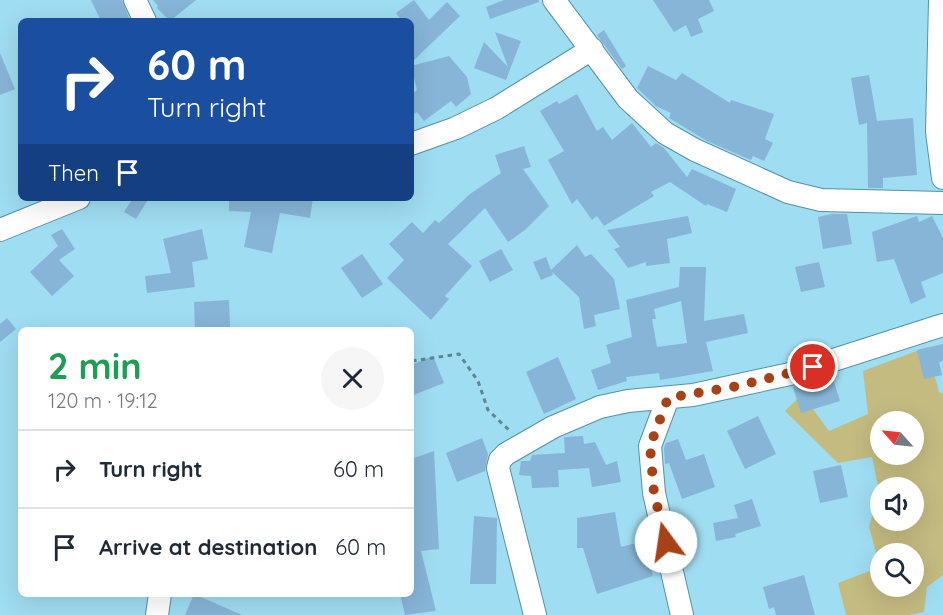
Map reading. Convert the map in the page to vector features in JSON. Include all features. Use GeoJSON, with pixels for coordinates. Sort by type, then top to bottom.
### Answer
{"type":"FeatureCollection","features":[{"type":"Feature","properties":{"kind":"street"},"geometry":{"type":"LineString","coordinates":[[135,0],[144,18]]}},
{"type":"Feature","properties":{"kind":"street"},"geometry":{"type":"LineString","coordinates":[[554,0],[628,99],[664,133],[694,150],[788,192],[821,200],[943,203]]}},
{"type":"Feature","properties":{"kind":"street"},"geometry":{"type":"LineString","coordinates":[[940,0],[937,132],[943,178]]}},
{"type":"Feature","properties":{"kind":"street"},"geometry":{"type":"LineString","coordinates":[[414,143],[456,128],[497,108],[592,49]]}},
{"type":"Feature","properties":{"kind":"street"},"geometry":{"type":"LineString","coordinates":[[0,230],[72,201]]}},
{"type":"Feature","properties":{"kind":"street"},"geometry":{"type":"LineString","coordinates":[[536,615],[498,468],[500,460],[506,454],[553,427],[600,407],[628,401],[668,398],[790,374],[943,325]]}},
{"type":"Feature","properties":{"kind":"street"},"geometry":{"type":"LineString","coordinates":[[668,398],[650,446],[654,493],[682,615]]}},
{"type":"Feature","properties":{"kind":"street"},"geometry":{"type":"LineString","coordinates":[[157,615],[160,597]]}},
{"type":"Feature","properties":{"kind":"path"},"geometry":{"type":"LineString","coordinates":[[414,361],[459,354],[477,381],[488,410],[525,444]]}},
{"type":"Feature","properties":{"kind":"shaded area"},"geometry":{"type":"Polygon","coordinates":[[[927,347],[939,392],[943,394],[943,575],[927,587],[924,612],[909,615],[846,615],[838,583],[870,571],[870,597],[924,597],[924,543],[873,543],[870,531],[924,531],[924,477],[876,477],[874,465],[924,465],[924,411],[870,411],[870,457],[838,463],[785,411],[802,394],[829,431],[868,414],[863,371],[927,347]]]}},
{"type":"Feature","properties":{"kind":"building"},"geometry":{"type":"Polygon","coordinates":[[[91,0],[122,0],[129,18],[100,18],[91,0]]]}},
{"type":"Feature","properties":{"kind":"building"},"geometry":{"type":"Polygon","coordinates":[[[153,0],[196,0],[174,18],[167,18],[157,8],[153,0]]]}},
{"type":"Feature","properties":{"kind":"building"},"geometry":{"type":"Polygon","coordinates":[[[414,0],[429,20],[447,2],[460,16],[414,60],[414,18],[400,18],[396,13],[414,0]]]}},
{"type":"Feature","properties":{"kind":"building"},"geometry":{"type":"Polygon","coordinates":[[[504,0],[539,0],[539,2],[490,19],[486,7],[504,0]]]}},
{"type":"Feature","properties":{"kind":"building"},"geometry":{"type":"Polygon","coordinates":[[[653,0],[709,0],[714,11],[698,19],[703,32],[691,37],[686,25],[674,32],[653,0]]]}},
{"type":"Feature","properties":{"kind":"building"},"geometry":{"type":"Polygon","coordinates":[[[604,30],[626,66],[622,69],[597,35],[604,30]]]}},
{"type":"Feature","properties":{"kind":"building"},"geometry":{"type":"Polygon","coordinates":[[[495,32],[521,41],[506,80],[474,68],[484,42],[508,67],[495,32]]]}},
{"type":"Feature","properties":{"kind":"building"},"geometry":{"type":"Polygon","coordinates":[[[0,53],[15,89],[0,95],[0,53]]]}},
{"type":"Feature","properties":{"kind":"building"},"geometry":{"type":"Polygon","coordinates":[[[449,56],[467,77],[471,94],[456,107],[451,101],[424,121],[417,112],[414,114],[414,92],[417,90],[414,65],[449,56]]]}},
{"type":"Feature","properties":{"kind":"building"},"geometry":{"type":"Polygon","coordinates":[[[648,66],[676,80],[682,73],[730,103],[731,100],[774,114],[765,139],[773,143],[764,161],[753,156],[751,160],[707,141],[669,118],[671,113],[656,106],[637,88],[648,66]]]}},
{"type":"Feature","properties":{"kind":"building"},"geometry":{"type":"Polygon","coordinates":[[[869,75],[877,121],[913,118],[917,175],[883,178],[883,188],[868,188],[867,123],[859,125],[851,78],[869,75]]]}},
{"type":"Feature","properties":{"kind":"building"},"geometry":{"type":"Polygon","coordinates":[[[577,94],[597,131],[603,127],[612,140],[632,123],[651,147],[656,143],[664,148],[687,177],[692,169],[736,189],[727,212],[707,204],[706,206],[670,182],[651,192],[654,196],[604,226],[597,216],[592,220],[577,199],[572,204],[548,160],[564,151],[540,111],[557,101],[559,104],[577,94]]]}},
{"type":"Feature","properties":{"kind":"building"},"geometry":{"type":"Polygon","coordinates":[[[524,146],[531,167],[523,169],[549,206],[525,230],[508,242],[485,208],[448,244],[472,266],[445,296],[449,299],[431,320],[387,278],[404,260],[389,244],[412,222],[423,233],[435,220],[439,223],[470,194],[501,173],[495,155],[524,146]]]}},
{"type":"Feature","properties":{"kind":"building"},"geometry":{"type":"Polygon","coordinates":[[[131,201],[147,201],[136,219],[124,212],[131,201]]]}},
{"type":"Feature","properties":{"kind":"building"},"geometry":{"type":"Polygon","coordinates":[[[229,201],[313,201],[310,218],[280,213],[272,253],[244,247],[251,212],[229,211],[229,201]]]}},
{"type":"Feature","properties":{"kind":"building"},"geometry":{"type":"Polygon","coordinates":[[[847,214],[852,244],[823,249],[818,217],[847,214]]]}},
{"type":"Feature","properties":{"kind":"building"},"geometry":{"type":"Polygon","coordinates":[[[688,216],[692,233],[667,239],[670,263],[646,266],[646,262],[628,268],[614,249],[620,247],[607,230],[688,216]]]}},
{"type":"Feature","properties":{"kind":"building"},"geometry":{"type":"Polygon","coordinates":[[[917,216],[919,222],[932,216],[943,238],[943,273],[921,282],[926,297],[911,304],[894,259],[877,262],[872,232],[917,216]]]}},
{"type":"Feature","properties":{"kind":"building"},"geometry":{"type":"Polygon","coordinates":[[[62,229],[75,249],[59,260],[74,276],[52,296],[30,272],[58,246],[51,235],[62,229]]]}},
{"type":"Feature","properties":{"kind":"building"},"geometry":{"type":"Polygon","coordinates":[[[202,229],[208,259],[192,262],[195,287],[147,293],[145,276],[171,273],[163,239],[202,229]]]}},
{"type":"Feature","properties":{"kind":"building"},"geometry":{"type":"Polygon","coordinates":[[[577,245],[585,257],[591,254],[614,279],[620,309],[594,315],[596,326],[584,329],[579,297],[552,272],[553,275],[541,280],[533,262],[546,257],[551,270],[577,245]]]}},
{"type":"Feature","properties":{"kind":"building"},"geometry":{"type":"Polygon","coordinates":[[[501,249],[513,270],[490,282],[479,261],[501,249]]]}},
{"type":"Feature","properties":{"kind":"building"},"geometry":{"type":"Polygon","coordinates":[[[362,254],[383,284],[362,298],[341,268],[362,254]]]}},
{"type":"Feature","properties":{"kind":"building"},"geometry":{"type":"Polygon","coordinates":[[[819,262],[825,287],[801,292],[795,267],[819,262]]]}},
{"type":"Feature","properties":{"kind":"building"},"geometry":{"type":"Polygon","coordinates":[[[680,267],[706,267],[704,321],[744,314],[748,333],[706,342],[713,371],[660,380],[659,373],[626,377],[627,381],[598,390],[591,370],[611,363],[606,345],[632,337],[626,300],[679,287],[680,267]],[[681,301],[654,309],[656,319],[652,319],[657,347],[687,343],[681,301]]]}},
{"type":"Feature","properties":{"kind":"building"},"geometry":{"type":"Polygon","coordinates":[[[229,300],[230,327],[195,327],[194,302],[229,300]]]}},
{"type":"Feature","properties":{"kind":"building"},"geometry":{"type":"Polygon","coordinates":[[[7,318],[16,329],[0,342],[0,324],[7,318]]]}},
{"type":"Feature","properties":{"kind":"building"},"geometry":{"type":"Polygon","coordinates":[[[943,344],[943,361],[939,362],[942,375],[924,379],[917,350],[943,344]]]}},
{"type":"Feature","properties":{"kind":"building"},"geometry":{"type":"Polygon","coordinates":[[[433,356],[444,383],[414,395],[414,364],[433,356]]]}},
{"type":"Feature","properties":{"kind":"building"},"geometry":{"type":"Polygon","coordinates":[[[558,357],[576,399],[544,414],[526,372],[558,357]]]}},
{"type":"Feature","properties":{"kind":"building"},"geometry":{"type":"Polygon","coordinates":[[[832,375],[840,401],[801,413],[793,387],[832,375]]]}},
{"type":"Feature","properties":{"kind":"building"},"geometry":{"type":"Polygon","coordinates":[[[758,416],[776,454],[745,469],[727,431],[758,416]]]}},
{"type":"Feature","properties":{"kind":"building"},"geometry":{"type":"Polygon","coordinates":[[[583,436],[584,444],[595,442],[606,465],[617,461],[621,482],[592,487],[589,468],[558,470],[559,487],[532,488],[531,476],[519,475],[521,461],[530,461],[532,455],[565,453],[564,437],[583,436]]]}},
{"type":"Feature","properties":{"kind":"building"},"geometry":{"type":"Polygon","coordinates":[[[482,438],[488,454],[485,471],[457,482],[446,453],[482,438]]]}},
{"type":"Feature","properties":{"kind":"building"},"geometry":{"type":"Polygon","coordinates":[[[678,439],[686,460],[704,454],[715,487],[682,499],[669,463],[665,464],[666,443],[678,439]]]}},
{"type":"Feature","properties":{"kind":"building"},"geometry":{"type":"Polygon","coordinates":[[[434,451],[439,549],[421,551],[436,611],[405,615],[401,597],[414,597],[414,458],[434,451]]]}},
{"type":"Feature","properties":{"kind":"building"},"geometry":{"type":"Polygon","coordinates":[[[841,465],[848,497],[820,503],[813,471],[841,465]]]}},
{"type":"Feature","properties":{"kind":"building"},"geometry":{"type":"Polygon","coordinates":[[[752,499],[761,526],[735,534],[736,537],[716,541],[713,523],[738,518],[734,505],[752,499]]]}},
{"type":"Feature","properties":{"kind":"building"},"geometry":{"type":"Polygon","coordinates":[[[615,512],[621,547],[643,541],[653,576],[597,594],[583,548],[577,548],[577,518],[615,512]]]}},
{"type":"Feature","properties":{"kind":"building"},"geometry":{"type":"Polygon","coordinates":[[[474,516],[497,518],[496,584],[470,584],[474,516]]]}},
{"type":"Feature","properties":{"kind":"building"},"geometry":{"type":"Polygon","coordinates":[[[804,575],[815,615],[776,615],[774,607],[769,609],[763,587],[804,575]]]}},
{"type":"Feature","properties":{"kind":"building"},"geometry":{"type":"Polygon","coordinates":[[[193,597],[201,597],[242,615],[185,615],[193,597]]]}},
{"type":"Feature","properties":{"kind":"route"},"geometry":{"type":"LineString","coordinates":[[666,542],[654,493],[650,446],[651,438],[668,398],[738,386],[813,367]]}}]}
